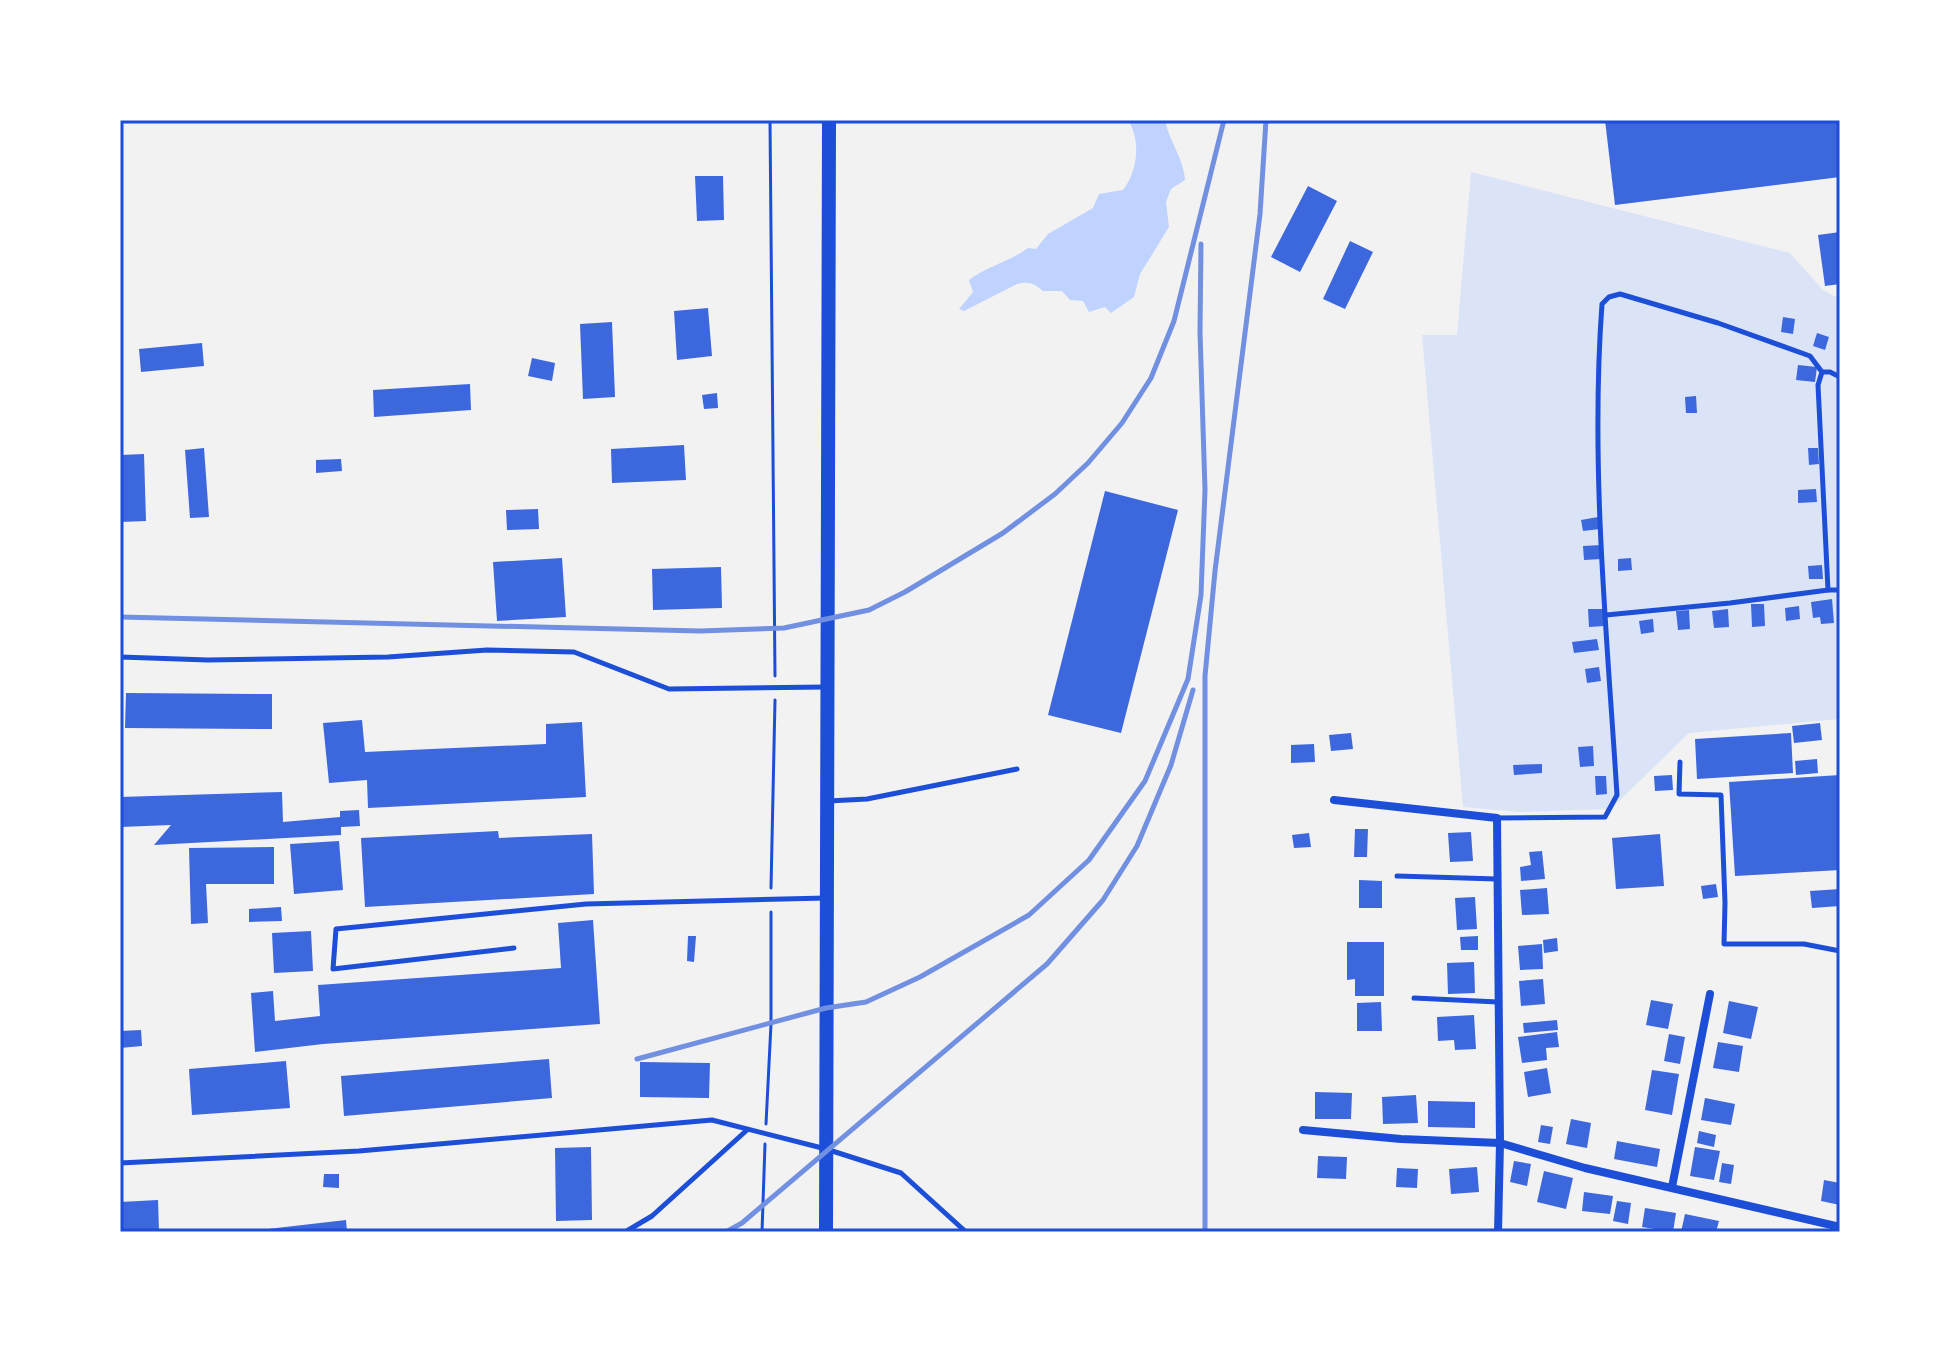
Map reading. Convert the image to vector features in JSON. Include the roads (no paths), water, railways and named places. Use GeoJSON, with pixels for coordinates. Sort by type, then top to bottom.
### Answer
{"type":"FeatureCollection","features":[{"type":"Feature","properties":{"kind":"main road"},"geometry":{"type":"LineString","coordinates":[[826,1232],[829,120]]}},
{"type":"Feature","properties":{"kind":"street"},"geometry":{"type":"LineString","coordinates":[[1334,800],[1497,818],[1498,1232]]}},
{"type":"Feature","properties":{"kind":"street"},"geometry":{"type":"LineString","coordinates":[[1672,1187],[1710,994]]}},
{"type":"Feature","properties":{"kind":"street"},"geometry":{"type":"LineString","coordinates":[[1303,1130],[1401,1139],[1500,1143],[1585,1168],[1840,1227]]}},
{"type":"Feature","properties":{"kind":"lane"},"geometry":{"type":"LineString","coordinates":[[1497,818],[1605,817],[1617,795],[1597,379],[1602,304],[1609,297],[1620,294],[1718,323],[1810,356],[1822,372]]}},
{"type":"Feature","properties":{"kind":"lane"},"geometry":{"type":"LineString","coordinates":[[1822,372],[1840,377]]}},
{"type":"Feature","properties":{"kind":"lane"},"geometry":{"type":"LineString","coordinates":[[1822,372],[1818,385],[1828,590]]}},
{"type":"Feature","properties":{"kind":"lane"},"geometry":{"type":"LineString","coordinates":[[1606,615],[1840,590]]}},
{"type":"Feature","properties":{"kind":"lane"},"geometry":{"type":"LineString","coordinates":[[120,657],[208,660],[388,657],[487,650],[574,652],[669,689],[827,687]]}},
{"type":"Feature","properties":{"kind":"lane"},"geometry":{"type":"LineString","coordinates":[[1680,762],[1679,794],[1721,795],[1724,944],[1804,944],[1840,951]]}},
{"type":"Feature","properties":{"kind":"lane"},"geometry":{"type":"LineString","coordinates":[[827,801],[867,799],[1017,769]]}},
{"type":"Feature","properties":{"kind":"lane"},"geometry":{"type":"LineString","coordinates":[[1397,876],[1497,879]]}},
{"type":"Feature","properties":{"kind":"lane"},"geometry":{"type":"LineString","coordinates":[[514,948],[333,969],[336,929],[586,904],[827,898]]}},
{"type":"Feature","properties":{"kind":"lane"},"geometry":{"type":"LineString","coordinates":[[1414,998],[1499,1002]]}},
{"type":"Feature","properties":{"kind":"lane"},"geometry":{"type":"LineString","coordinates":[[120,1163],[359,1151],[712,1120],[826,1149],[901,1173],[966,1232]]}},
{"type":"Feature","properties":{"kind":"lane"},"geometry":{"type":"LineString","coordinates":[[625,1232],[652,1216],[748,1130]]}},
{"type":"Feature","properties":{"kind":"water"},"geometry":{"type":"Polygon","coordinates":[[[1128,120],[1165,120],[1185,180],[1171,189],[1166,202],[1169,227],[1140,274],[1134,297],[1111,313],[1105,307],[1089,312],[1083,301],[1070,300],[1062,291],[1043,291],[1034,284],[1025,283],[1017,284],[964,311],[959,309],[973,292],[969,280],[1028,248],[1036,249],[1048,234],[1093,208],[1099,194],[1123,190],[1132,174],[1136,155],[1135,137],[1128,120]]]}},
{"type":"Feature","properties":{"kind":"railway"},"geometry":{"type":"LineString","coordinates":[[120,617],[700,631],[784,628],[869,610],[1003,533],[1055,494],[1088,463],[1122,423],[1151,378],[1174,321],[1224,120]]}},
{"type":"Feature","properties":{"kind":"railway"},"geometry":{"type":"LineString","coordinates":[[1205,1232],[1205,676],[1215,571],[1260,214],[1266,120]]}},
{"type":"Feature","properties":{"kind":"railway"},"geometry":{"type":"LineString","coordinates":[[637,1059],[826,1008],[866,1002],[920,977],[1029,915],[1089,860],[1145,781],[1188,679],[1201,595],[1205,490],[1200,332],[1201,244]]}},
{"type":"Feature","properties":{"kind":"railway"},"geometry":{"type":"LineString","coordinates":[[726,1232],[742,1223],[1047,964],[1103,900],[1137,846],[1171,765],[1193,690]]}}]}
